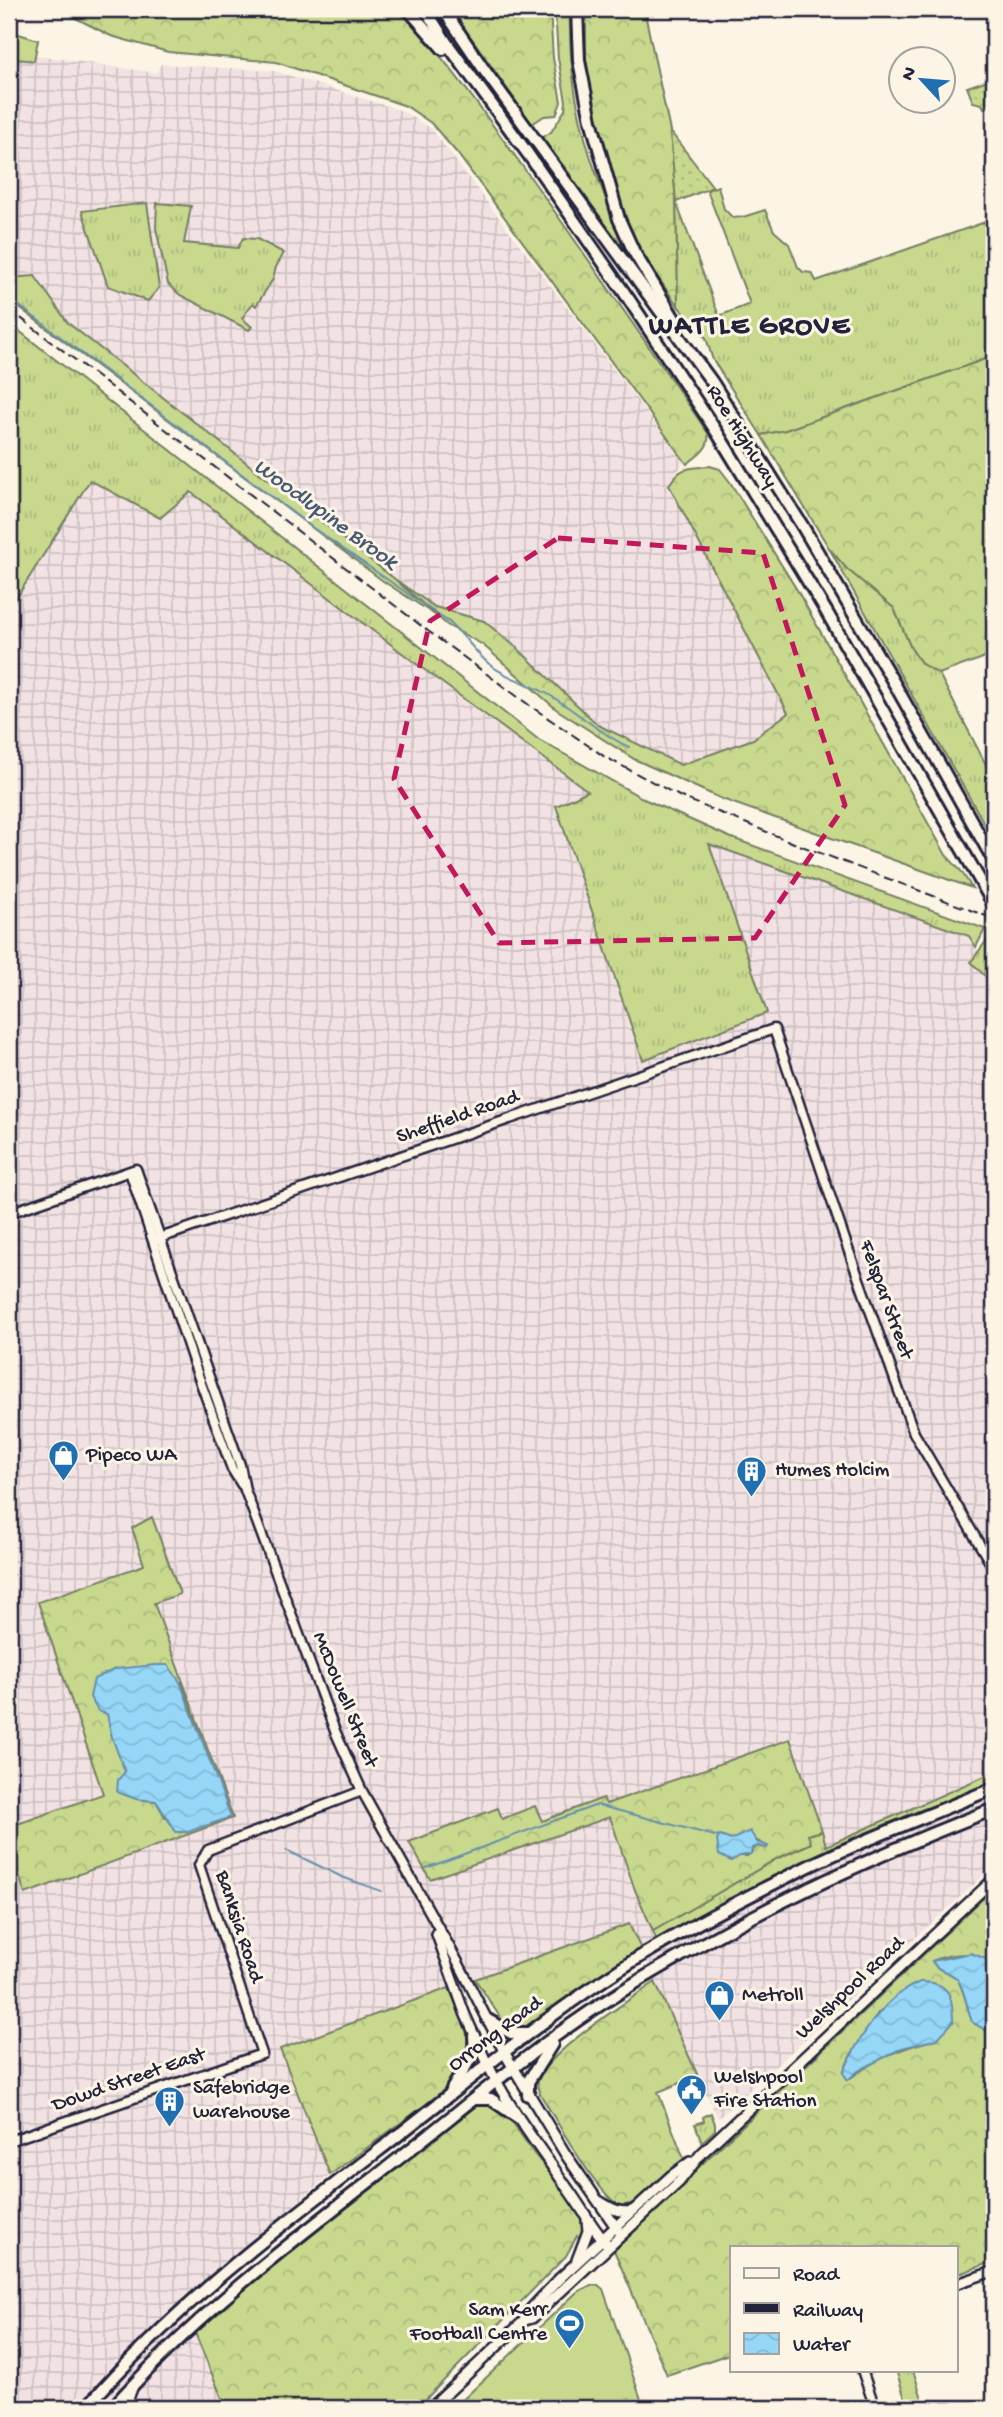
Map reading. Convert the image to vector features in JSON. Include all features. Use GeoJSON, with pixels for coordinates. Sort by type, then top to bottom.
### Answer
{"type":"FeatureCollection","features":[{"type":"Feature","properties":{"kind":"highway"},"geometry":{"type":"LineString","coordinates":[[408,9],[497,112]]}},
{"type":"Feature","properties":{"kind":"highway","name":"Roe Highway"},"geometry":{"type":"LineString","coordinates":[[425,9],[634,307],[733,457],[826,611],[994,905]]}},
{"type":"Feature","properties":{"kind":"highway","name":"Roe Highway"},"geometry":{"type":"LineString","coordinates":[[443,9],[485,71],[712,382],[815,548],[994,861]]}},
{"type":"Feature","properties":{"kind":"highway"},"geometry":{"type":"LineString","coordinates":[[577,9],[579,61],[590,120],[618,219],[634,252],[712,382]]}},
{"type":"Feature","properties":{"kind":"highway","name":"Orrong Road"},"geometry":{"type":"LineString","coordinates":[[86,2408],[137,2353],[226,2269],[286,2219],[529,2033],[631,1962],[811,1865],[994,1788]]}},
{"type":"Feature","properties":{"kind":"highway","name":"Orrong Road"},"geometry":{"type":"LineString","coordinates":[[112,2408],[175,2342],[226,2294],[496,2082],[601,2005],[675,1958],[775,1903],[897,1848],[994,1809]]}},
{"type":"Feature","properties":{"kind":"highway"},"geometry":{"type":"LineString","coordinates":[[488,2020],[511,2033],[529,2033]]}},
{"type":"Feature","properties":{"kind":"highway"},"geometry":{"type":"LineString","coordinates":[[447,2097],[475,2051],[474,2036]]}},
{"type":"Feature","properties":{"kind":"highway"},"geometry":{"type":"LineString","coordinates":[[528,2095],[528,2082],[557,2036]]}},
{"type":"Feature","properties":{"kind":"highway"},"geometry":{"type":"LineString","coordinates":[[475,2099],[491,2099],[517,2117]]}},
{"type":"Feature","properties":{"kind":"main road","name":"Welshpool Road"},"geometry":{"type":"LineString","coordinates":[[431,2408],[525,2320],[528,2312],[615,2226],[671,2176],[701,2154],[994,1879]]}},
{"type":"Feature","properties":{"kind":"main road","name":"McDowell Street"},"geometry":{"type":"LineString","coordinates":[[504,2052],[528,2095],[594,2198],[622,2235]]}},
{"type":"Feature","properties":{"kind":"main road","name":"McDowell Street"},"geometry":{"type":"LineString","coordinates":[[488,2065],[517,2117],[609,2247]]}},
{"type":"Feature","properties":{"kind":"main road","name":"Welshpool Road"},"geometry":{"type":"LineString","coordinates":[[525,2320],[532,2318],[679,2182],[701,2154]]}},
{"type":"Feature","properties":{"kind":"main road"},"geometry":{"type":"LineString","coordinates":[[594,2198],[623,2212],[634,2209]]}},
{"type":"Feature","properties":{"kind":"main road"},"geometry":{"type":"LineString","coordinates":[[576,2263],[588,2231],[586,2218]]}},
{"type":"Feature","properties":{"kind":"street","name":"Sheffield Road"},"geometry":{"type":"LineString","coordinates":[[158,1239],[774,1029]]}},
{"type":"Feature","properties":{"kind":"street","name":"Felspar Street"},"geometry":{"type":"LineString","coordinates":[[774,1029],[914,1433],[994,1569]]}},
{"type":"Feature","properties":{"kind":"street","name":"McDowell Street"},"geometry":{"type":"LineString","coordinates":[[9,1213],[133,1170],[158,1239],[198,1377],[232,1469],[245,1490],[335,1731],[362,1791],[459,1964],[504,2052]]}},
{"type":"Feature","properties":{"kind":"street","name":"Banksia Road"},"geometry":{"type":"LineString","coordinates":[[262,2054],[200,1865],[208,1850],[362,1791]]}},
{"type":"Feature","properties":{"kind":"street","name":"McDowell Street"},"geometry":{"type":"LineString","coordinates":[[429,1914],[474,2036],[488,2065]]}},
{"type":"Feature","properties":{"kind":"street","name":"Dowd Street East"},"geometry":{"type":"LineString","coordinates":[[9,2141],[262,2054]]}},
{"type":"Feature","properties":{"kind":"street"},"geometry":{"type":"LineString","coordinates":[[958,2283],[994,2271]]}},
{"type":"Feature","properties":{"kind":"street"},"geometry":{"type":"LineString","coordinates":[[863,2372],[875,2408]]}},
{"type":"Feature","properties":{"kind":"street"},"geometry":{"type":"LineString","coordinates":[[125,2408],[134,2384]]}},
{"type":"Feature","properties":{"kind":"highlighted area"},"geometry":{"type":"Polygon","coordinates":[[[558,538],[763,553],[845,805],[755,938],[499,943],[394,779],[430,621],[558,538]]]}},
{"type":"Feature","properties":{"kind":"shaded area"},"geometry":{"type":"Polygon","coordinates":[[[9,51],[156,73],[161,64],[275,71],[400,110],[432,129],[684,462],[669,485],[788,713],[753,739],[681,765],[598,725],[517,648],[484,621],[435,607],[317,527],[68,323],[35,276],[9,278],[9,51]]]}},
{"type":"Feature","properties":{"kind":"shaded area"},"geometry":{"type":"Polygon","coordinates":[[[90,480],[160,517],[191,492],[485,717],[589,791],[556,806],[708,844],[969,936],[994,975],[994,1866],[718,2119],[629,1924],[281,2049],[330,2175],[181,2299],[226,2408],[9,2408],[9,610],[90,480]]]}},
{"type":"Feature","properties":{"kind":"green space"},"geometry":{"type":"Polygon","coordinates":[[[58,9],[398,9],[463,85],[570,233],[708,433],[705,447],[687,464],[457,153],[431,123],[406,106],[276,62],[168,52],[111,36],[58,9]]]}},
{"type":"Feature","properties":{"kind":"green space"},"geometry":{"type":"Polygon","coordinates":[[[451,9],[550,9],[553,58],[561,102],[556,115],[544,116],[532,124],[451,9]]]}},
{"type":"Feature","properties":{"kind":"green space"},"geometry":{"type":"Polygon","coordinates":[[[555,9],[570,9],[574,85],[590,156],[617,223],[653,290],[541,138],[551,132],[565,110],[566,101],[558,58],[555,9]]]}},
{"type":"Feature","properties":{"kind":"green space"},"geometry":{"type":"Polygon","coordinates":[[[586,9],[644,9],[670,131],[676,202],[678,306],[643,256],[626,223],[597,126],[586,58],[586,9]]]}},
{"type":"Feature","properties":{"kind":"green space"},"geometry":{"type":"Polygon","coordinates":[[[9,31],[38,40],[34,61],[9,58],[9,31]]]}},
{"type":"Feature","properties":{"kind":"green space"},"geometry":{"type":"Polygon","coordinates":[[[994,78],[994,105],[984,108],[982,104],[973,102],[967,87],[994,78]]]}},
{"type":"Feature","properties":{"kind":"green space"},"geometry":{"type":"Polygon","coordinates":[[[670,131],[713,187],[676,202],[670,131]]]}},
{"type":"Feature","properties":{"kind":"green space"},"geometry":{"type":"Polygon","coordinates":[[[718,186],[724,209],[733,218],[765,210],[774,231],[789,244],[798,267],[803,272],[812,273],[816,281],[994,219],[994,356],[786,430],[761,435],[713,360],[706,338],[678,306],[676,202],[719,316],[750,304],[707,190],[718,186]]]}},
{"type":"Feature","properties":{"kind":"green space"},"geometry":{"type":"Polygon","coordinates":[[[147,203],[159,288],[148,301],[108,286],[82,211],[147,203]]]}},
{"type":"Feature","properties":{"kind":"green space"},"geometry":{"type":"Polygon","coordinates":[[[157,203],[191,206],[184,243],[238,248],[243,238],[257,239],[284,253],[273,279],[256,306],[253,303],[242,318],[252,327],[249,330],[180,295],[168,284],[156,228],[157,203]]]}},
{"type":"Feature","properties":{"kind":"green space"},"geometry":{"type":"Polygon","coordinates":[[[35,276],[68,323],[396,580],[438,617],[383,581],[9,300],[9,278],[35,276]]]}},
{"type":"Feature","properties":{"kind":"green space"},"geometry":{"type":"Polygon","coordinates":[[[9,323],[539,740],[646,800],[729,837],[985,929],[976,947],[969,936],[709,844],[767,1013],[643,1060],[556,806],[588,791],[191,492],[160,518],[90,480],[9,610],[9,323]]]}},
{"type":"Feature","properties":{"kind":"green space"},"geometry":{"type":"Polygon","coordinates":[[[994,356],[994,654],[939,674],[922,664],[911,648],[894,608],[847,569],[829,548],[761,435],[786,430],[994,356]]]}},
{"type":"Feature","properties":{"kind":"green space"},"geometry":{"type":"Polygon","coordinates":[[[710,466],[720,469],[730,482],[797,590],[946,855],[972,888],[722,799],[634,759],[556,709],[483,645],[447,625],[396,580],[435,607],[484,621],[517,648],[598,725],[681,765],[753,739],[788,713],[669,485],[682,471],[710,466]]]}},
{"type":"Feature","properties":{"kind":"green space"},"geometry":{"type":"Polygon","coordinates":[[[829,548],[847,569],[894,608],[911,648],[922,664],[939,674],[994,780],[994,841],[829,548]]]}},
{"type":"Feature","properties":{"kind":"green space"},"geometry":{"type":"Polygon","coordinates":[[[990,936],[994,937],[994,985],[971,962],[990,936]]]}},
{"type":"Feature","properties":{"kind":"green space"},"geometry":{"type":"Polygon","coordinates":[[[152,1517],[180,1594],[154,1603],[233,1818],[25,1894],[9,1842],[9,1827],[103,1794],[38,1602],[144,1565],[132,1528],[152,1517]],[[181,1682],[107,1713],[112,1737],[136,1799],[156,1801],[165,1817],[215,1822],[230,1817],[181,1682]]]}},
{"type":"Feature","properties":{"kind":"green space"},"geometry":{"type":"Polygon","coordinates":[[[790,1739],[822,1831],[808,1835],[811,1843],[776,1859],[653,1931],[635,1890],[610,1817],[430,1879],[409,1842],[498,1808],[502,1819],[535,1806],[542,1821],[603,1798],[606,1804],[790,1739]],[[746,1835],[731,1840],[720,1836],[740,1856],[747,1856],[756,1847],[767,1846],[746,1835]]]}},
{"type":"Feature","properties":{"kind":"green space"},"geometry":{"type":"Polygon","coordinates":[[[994,1772],[994,1781],[849,1843],[657,1942],[653,1931],[776,1859],[810,1844],[808,1835],[822,1831],[826,1846],[994,1772]]]}},
{"type":"Feature","properties":{"kind":"green space"},"geometry":{"type":"Polygon","coordinates":[[[994,1888],[994,1962],[963,1954],[932,1961],[938,1968],[957,1978],[972,2022],[994,2035],[994,2261],[958,2274],[958,2246],[730,2246],[730,2354],[667,2375],[613,2248],[994,1888]],[[878,2013],[843,2072],[848,2080],[890,2054],[937,2039],[878,2013]]]}},
{"type":"Feature","properties":{"kind":"green space"},"geometry":{"type":"Polygon","coordinates":[[[629,1924],[641,1949],[523,2029],[504,2023],[475,1979],[629,1924]]]}},
{"type":"Feature","properties":{"kind":"green space"},"geometry":{"type":"Polygon","coordinates":[[[655,1982],[698,2076],[658,2092],[684,2159],[634,2203],[620,2206],[600,2187],[578,2156],[537,2084],[544,2070],[571,2042],[655,1982]]]}},
{"type":"Feature","properties":{"kind":"green space"},"geometry":{"type":"Polygon","coordinates":[[[449,1988],[467,2035],[466,2051],[455,2075],[440,2094],[330,2175],[280,2049],[449,1988]]]}},
{"type":"Feature","properties":{"kind":"green space"},"geometry":{"type":"Polygon","coordinates":[[[484,2101],[508,2116],[535,2155],[568,2193],[580,2214],[582,2238],[577,2236],[566,2256],[417,2408],[250,2408],[249,2405],[226,2408],[193,2328],[230,2295],[473,2105],[484,2101]]]}},
{"type":"Feature","properties":{"kind":"green space"},"geometry":{"type":"Polygon","coordinates":[[[711,2113],[715,2130],[702,2142],[695,2124],[704,2121],[703,2117],[711,2113]]]}},
{"type":"Feature","properties":{"kind":"green space","name":"Sam Kerr Football Centre"},"geometry":{"type":"Polygon","coordinates":[[[591,2285],[598,2285],[603,2289],[644,2408],[454,2408],[577,2292],[591,2285]]]}},
{"type":"Feature","properties":{"kind":"green space"},"geometry":{"type":"Polygon","coordinates":[[[897,2372],[914,2372],[925,2408],[908,2408],[897,2372]]]}},
{"type":"Feature","properties":{"kind":"water"},"geometry":{"type":"Polygon","coordinates":[[[168,1665],[180,1682],[231,1817],[188,1832],[176,1832],[156,1801],[136,1799],[117,1792],[118,1780],[125,1772],[107,1714],[98,1711],[90,1697],[94,1679],[115,1669],[168,1665]]]}},
{"type":"Feature","properties":{"kind":"water"},"geometry":{"type":"Polygon","coordinates":[[[750,1831],[757,1842],[768,1846],[767,1848],[752,1848],[751,1854],[731,1861],[719,1855],[717,1840],[720,1836],[731,1840],[750,1831]]]}},
{"type":"Feature","properties":{"kind":"water"},"geometry":{"type":"Polygon","coordinates":[[[971,1953],[994,1962],[994,2035],[972,2022],[957,1978],[938,1968],[932,1961],[971,1953]]]}},
{"type":"Feature","properties":{"kind":"water"},"geometry":{"type":"Polygon","coordinates":[[[920,1982],[930,1982],[943,1987],[952,2005],[953,2022],[937,2039],[902,2048],[858,2071],[848,2080],[843,2073],[865,2032],[895,1997],[920,1982]]]}},
{"type":"Feature","properties":{"kind":"waterway","name":"Woodlupine Brook"},"geometry":{"type":"LineString","coordinates":[[9,298],[313,528],[450,623],[495,668],[551,696],[608,736],[629,747]]}},
{"type":"Feature","properties":{"kind":"waterway"},"geometry":{"type":"LineString","coordinates":[[426,1868],[597,1805],[719,1837]]}},
{"type":"Feature","properties":{"kind":"waterway"},"geometry":{"type":"LineString","coordinates":[[286,1850],[342,1877],[381,1891]]}},
{"type":"Feature","properties":{"kind":"railway"},"geometry":{"type":"LineString","coordinates":[[9,309],[428,631],[605,757],[681,797],[994,919]]}},
{"type":"Feature","properties":{"kind":"place","name":"Pipeco WA"},"geometry":{"type":"Point","coordinates":[63,1483]}},
{"type":"Feature","properties":{"kind":"place","name":"Humes Holcim"},"geometry":{"type":"Point","coordinates":[752,1498]}},
{"type":"Feature","properties":{"kind":"place","name":"Metroll"},"geometry":{"type":"Point","coordinates":[719,2023]}},
{"type":"Feature","properties":{"kind":"place","name":"Welshpool Fire Station"},"geometry":{"type":"Point","coordinates":[691,2117]}},
{"type":"Feature","properties":{"kind":"place","name":"Safebridge warehouse"},"geometry":{"type":"Point","coordinates":[170,2128]}},
{"type":"Feature","properties":{"kind":"place","name":"Sam Kerr Football Centre"},"geometry":{"type":"Point","coordinates":[570,2350]}},
{"type":"Feature","properties":{"kind":"district","name":"WATTLE GROVE"},"geometry":{"type":"Point","coordinates":[750,327]}}]}
